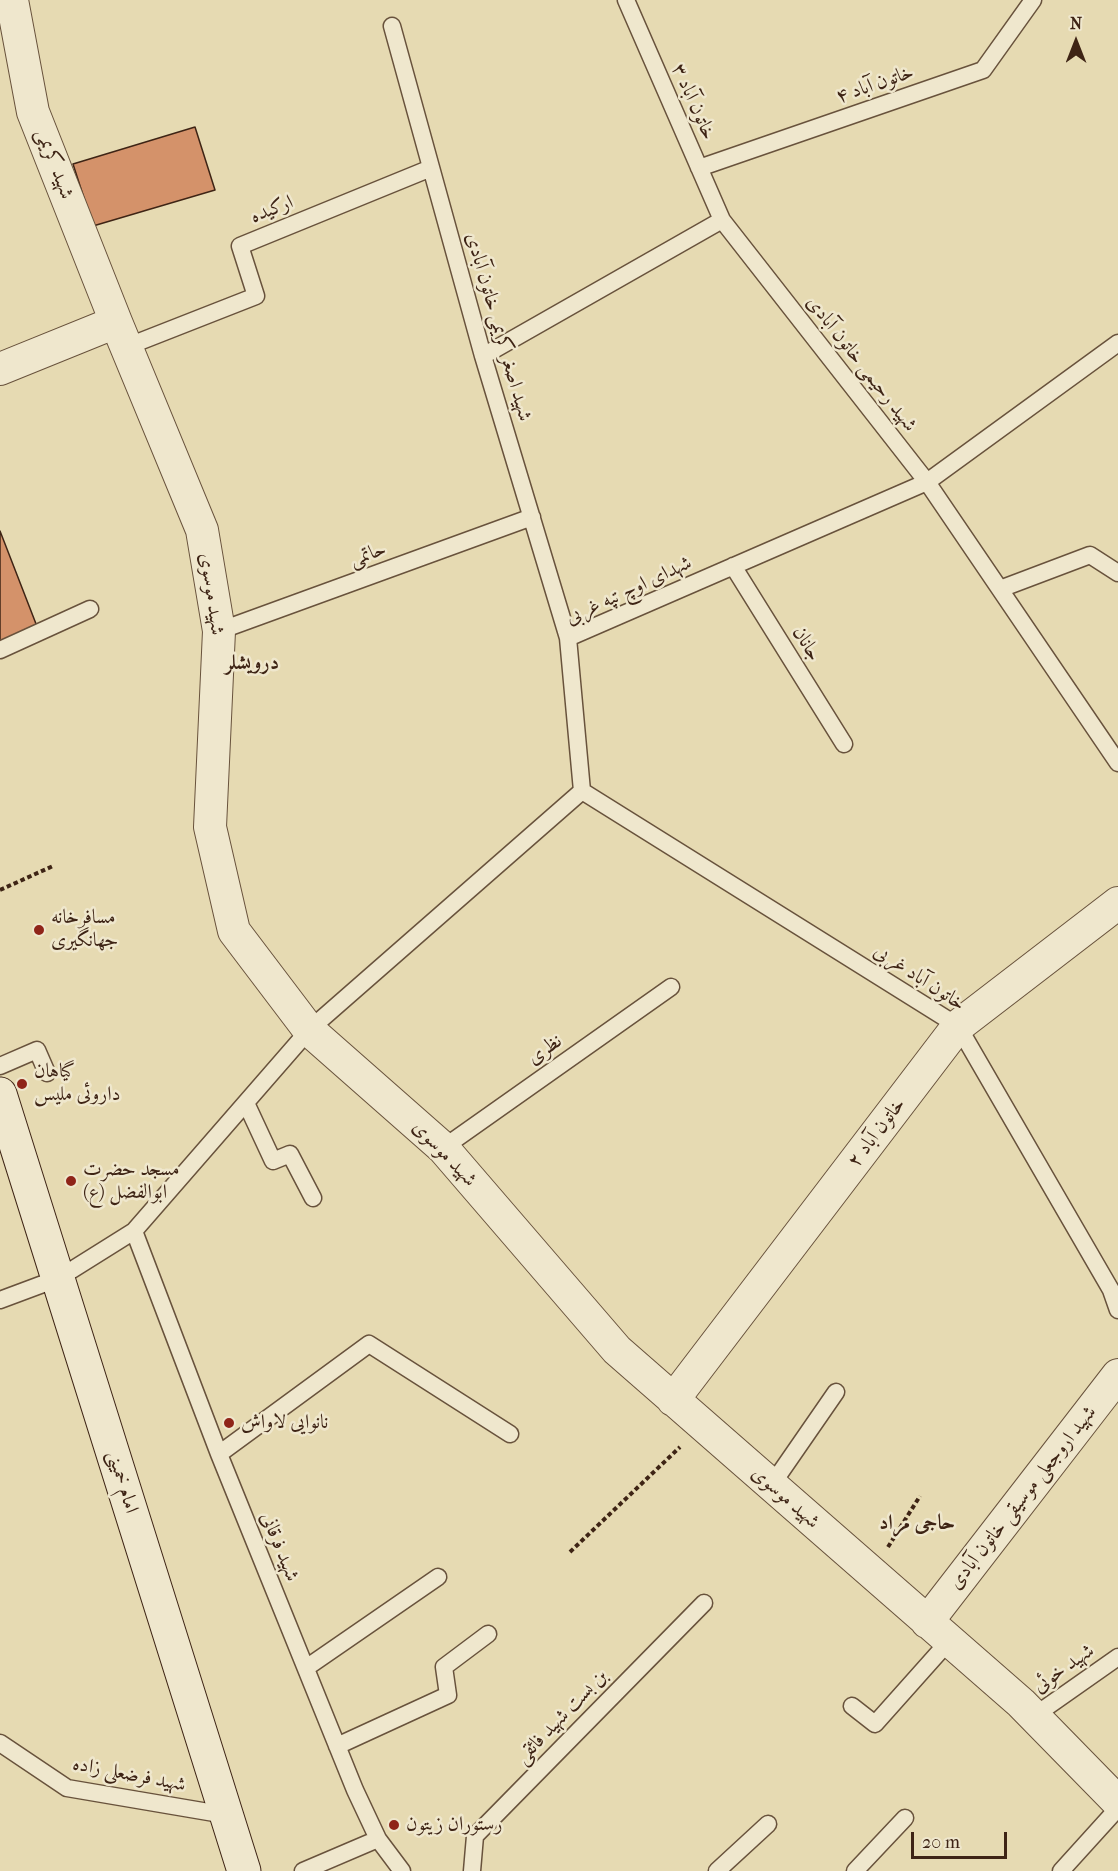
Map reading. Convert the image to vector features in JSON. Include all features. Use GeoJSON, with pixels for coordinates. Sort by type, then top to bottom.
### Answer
{"type":"FeatureCollection","features":[{"type":"Feature","properties":{"kind":"main road","name":"امام خمینی"},"geometry":{"type":"LineString","coordinates":[[0,1094],[244,1871]]}},
{"type":"Feature","properties":{"kind":"street","name":"شهید کریمی"},"geometry":{"type":"LineString","coordinates":[[12,0],[33,112],[121,335]]}},
{"type":"Feature","properties":{"kind":"street"},"geometry":{"type":"LineString","coordinates":[[0,369],[121,335]]}},
{"type":"Feature","properties":{"kind":"street","name":"شهید موسوی"},"geometry":{"type":"LineString","coordinates":[[121,335],[202,530],[219,632],[210,827],[234,931],[309,1030],[443,1148],[617,1350],[1034,1716],[1118,1802]]}},
{"type":"Feature","properties":{"kind":"street","name":"خاتون آباد ۲"},"geometry":{"type":"LineString","coordinates":[[673,1400],[958,1026],[1118,903]]}},
{"type":"Feature","properties":{"kind":"street","name":"شهید اروجعلی موسیقی خاتون آبادی"},"geometry":{"type":"LineString","coordinates":[[938,1631],[1118,1375]]}},
{"type":"Feature","properties":{"kind":"lane","name":"خاتون آباد ۳"},"geometry":{"type":"LineString","coordinates":[[626,0],[722,220]]}},
{"type":"Feature","properties":{"kind":"lane","name":"خاتون آباد ۴"},"geometry":{"type":"LineString","coordinates":[[699,168],[984,70],[1033,0]]}},
{"type":"Feature","properties":{"kind":"lane","name":"شهید اصغر کریمی خاتون آبادی"},"geometry":{"type":"LineString","coordinates":[[392,26],[483,356],[568,638]]}},
{"type":"Feature","properties":{"kind":"lane","name":"ارکیده"},"geometry":{"type":"LineString","coordinates":[[121,335],[256,296],[240,246],[431,168]]}},
{"type":"Feature","properties":{"kind":"lane"},"geometry":{"type":"LineString","coordinates":[[483,356],[722,220]]}},
{"type":"Feature","properties":{"kind":"lane","name":"شهید رحیمی خاتون آبادی"},"geometry":{"type":"LineString","coordinates":[[722,220],[927,482],[1118,763]]}},
{"type":"Feature","properties":{"kind":"lane","name":"شهدای اوچ تپه غربی"},"geometry":{"type":"LineString","coordinates":[[582,791],[568,638],[927,482],[1118,343]]}},
{"type":"Feature","properties":{"kind":"lane","name":"حاتمی"},"geometry":{"type":"LineString","coordinates":[[219,632],[532,517]]}},
{"type":"Feature","properties":{"kind":"lane"},"geometry":{"type":"LineString","coordinates":[[1000,589],[1090,555],[1118,573]]}},
{"type":"Feature","properties":{"kind":"lane","name":"جانان"},"geometry":{"type":"LineString","coordinates":[[733,566],[844,744]]}},
{"type":"Feature","properties":{"kind":"lane"},"geometry":{"type":"LineString","coordinates":[[0,650],[90,609]]}},
{"type":"Feature","properties":{"kind":"lane"},"geometry":{"type":"LineString","coordinates":[[0,1300],[59,1278],[135,1231],[309,1030],[582,791]]}},
{"type":"Feature","properties":{"kind":"lane","name":"خاتون آباد غربی"},"geometry":{"type":"LineString","coordinates":[[582,791],[958,1026],[1110,1290],[1118,1310]]}},
{"type":"Feature","properties":{"kind":"lane","name":"نظری"},"geometry":{"type":"LineString","coordinates":[[443,1148],[670,987]]}},
{"type":"Feature","properties":{"kind":"lane"},"geometry":{"type":"LineString","coordinates":[[0,1066],[37,1050],[47,1073]]}},
{"type":"Feature","properties":{"kind":"lane"},"geometry":{"type":"LineString","coordinates":[[246,1103],[273,1161],[290,1154],[313,1198]]}},
{"type":"Feature","properties":{"kind":"lane","name":"شهید فرقانی"},"geometry":{"type":"LineString","coordinates":[[135,1231],[219,1454],[337,1746],[378,1839],[402,1871]]}},
{"type":"Feature","properties":{"kind":"lane"},"geometry":{"type":"LineString","coordinates":[[219,1454],[369,1344],[510,1434]]}},
{"type":"Feature","properties":{"kind":"lane"},"geometry":{"type":"LineString","coordinates":[[771,1486],[836,1392]]}},
{"type":"Feature","properties":{"kind":"lane"},"geometry":{"type":"LineString","coordinates":[[306,1668],[438,1577]]}},
{"type":"Feature","properties":{"kind":"lane","name":"بن بست شهید فائقی"},"geometry":{"type":"LineString","coordinates":[[472,1871],[475,1836],[704,1602]]}},
{"type":"Feature","properties":{"kind":"lane"},"geometry":{"type":"LineString","coordinates":[[852,1706],[875,1724],[938,1631]]}},
{"type":"Feature","properties":{"kind":"lane"},"geometry":{"type":"LineString","coordinates":[[337,1746],[448,1695],[444,1667],[489,1634]]}},
{"type":"Feature","properties":{"kind":"lane","name":"شهید خوئی"},"geometry":{"type":"LineString","coordinates":[[1034,1716],[1118,1657]]}},
{"type":"Feature","properties":{"kind":"lane","name":"شهید فرضعلی زاده"},"geometry":{"type":"LineString","coordinates":[[0,1743],[67,1788],[226,1815]]}},
{"type":"Feature","properties":{"kind":"lane"},"geometry":{"type":"LineString","coordinates":[[1061,1871],[1118,1808]]}},
{"type":"Feature","properties":{"kind":"lane"},"geometry":{"type":"LineString","coordinates":[[855,1871],[905,1818]]}},
{"type":"Feature","properties":{"kind":"lane"},"geometry":{"type":"LineString","coordinates":[[717,1871],[768,1824]]}},
{"type":"Feature","properties":{"kind":"lane"},"geometry":{"type":"LineString","coordinates":[[303,1871],[378,1839]]}},
{"type":"Feature","properties":{"kind":"path"},"geometry":{"type":"LineString","coordinates":[[0,890],[53,866]]}},
{"type":"Feature","properties":{"kind":"path"},"geometry":{"type":"LineString","coordinates":[[570,1552],[702,1426]]}},
{"type":"Feature","properties":{"kind":"path"},"geometry":{"type":"LineString","coordinates":[[872,1573],[920,1496]]}},
{"type":"Feature","properties":{"kind":"building"},"geometry":{"type":"Polygon","coordinates":[[[195,127],[215,190],[93,226],[73,164],[195,127]]]}},
{"type":"Feature","properties":{"kind":"building"},"geometry":{"type":"Polygon","coordinates":[[[0,531],[38,629],[0,647],[0,531]]]}},
{"type":"Feature","properties":{"kind":"place","name":"مسافرخانه جهانگیری"},"geometry":{"type":"Point","coordinates":[39,930]}},
{"type":"Feature","properties":{"kind":"place","name":"گیاهان داروئی ملیس"},"geometry":{"type":"Point","coordinates":[22,1084]}},
{"type":"Feature","properties":{"kind":"place","name":"مسجد حضرت ابوالفضل (ع)"},"geometry":{"type":"Point","coordinates":[71,1181]}},
{"type":"Feature","properties":{"kind":"place","name":"نانوایی لاواش"},"geometry":{"type":"Point","coordinates":[229,1423]}},
{"type":"Feature","properties":{"kind":"place","name":"رستوران زیتون"},"geometry":{"type":"Point","coordinates":[394,1825]}},
{"type":"Feature","properties":{"kind":"district","name":"درویشلر"},"geometry":{"type":"Point","coordinates":[252,664]}},
{"type":"Feature","properties":{"kind":"district","name":"حاجی مراد"},"geometry":{"type":"Point","coordinates":[917,1524]}}]}
